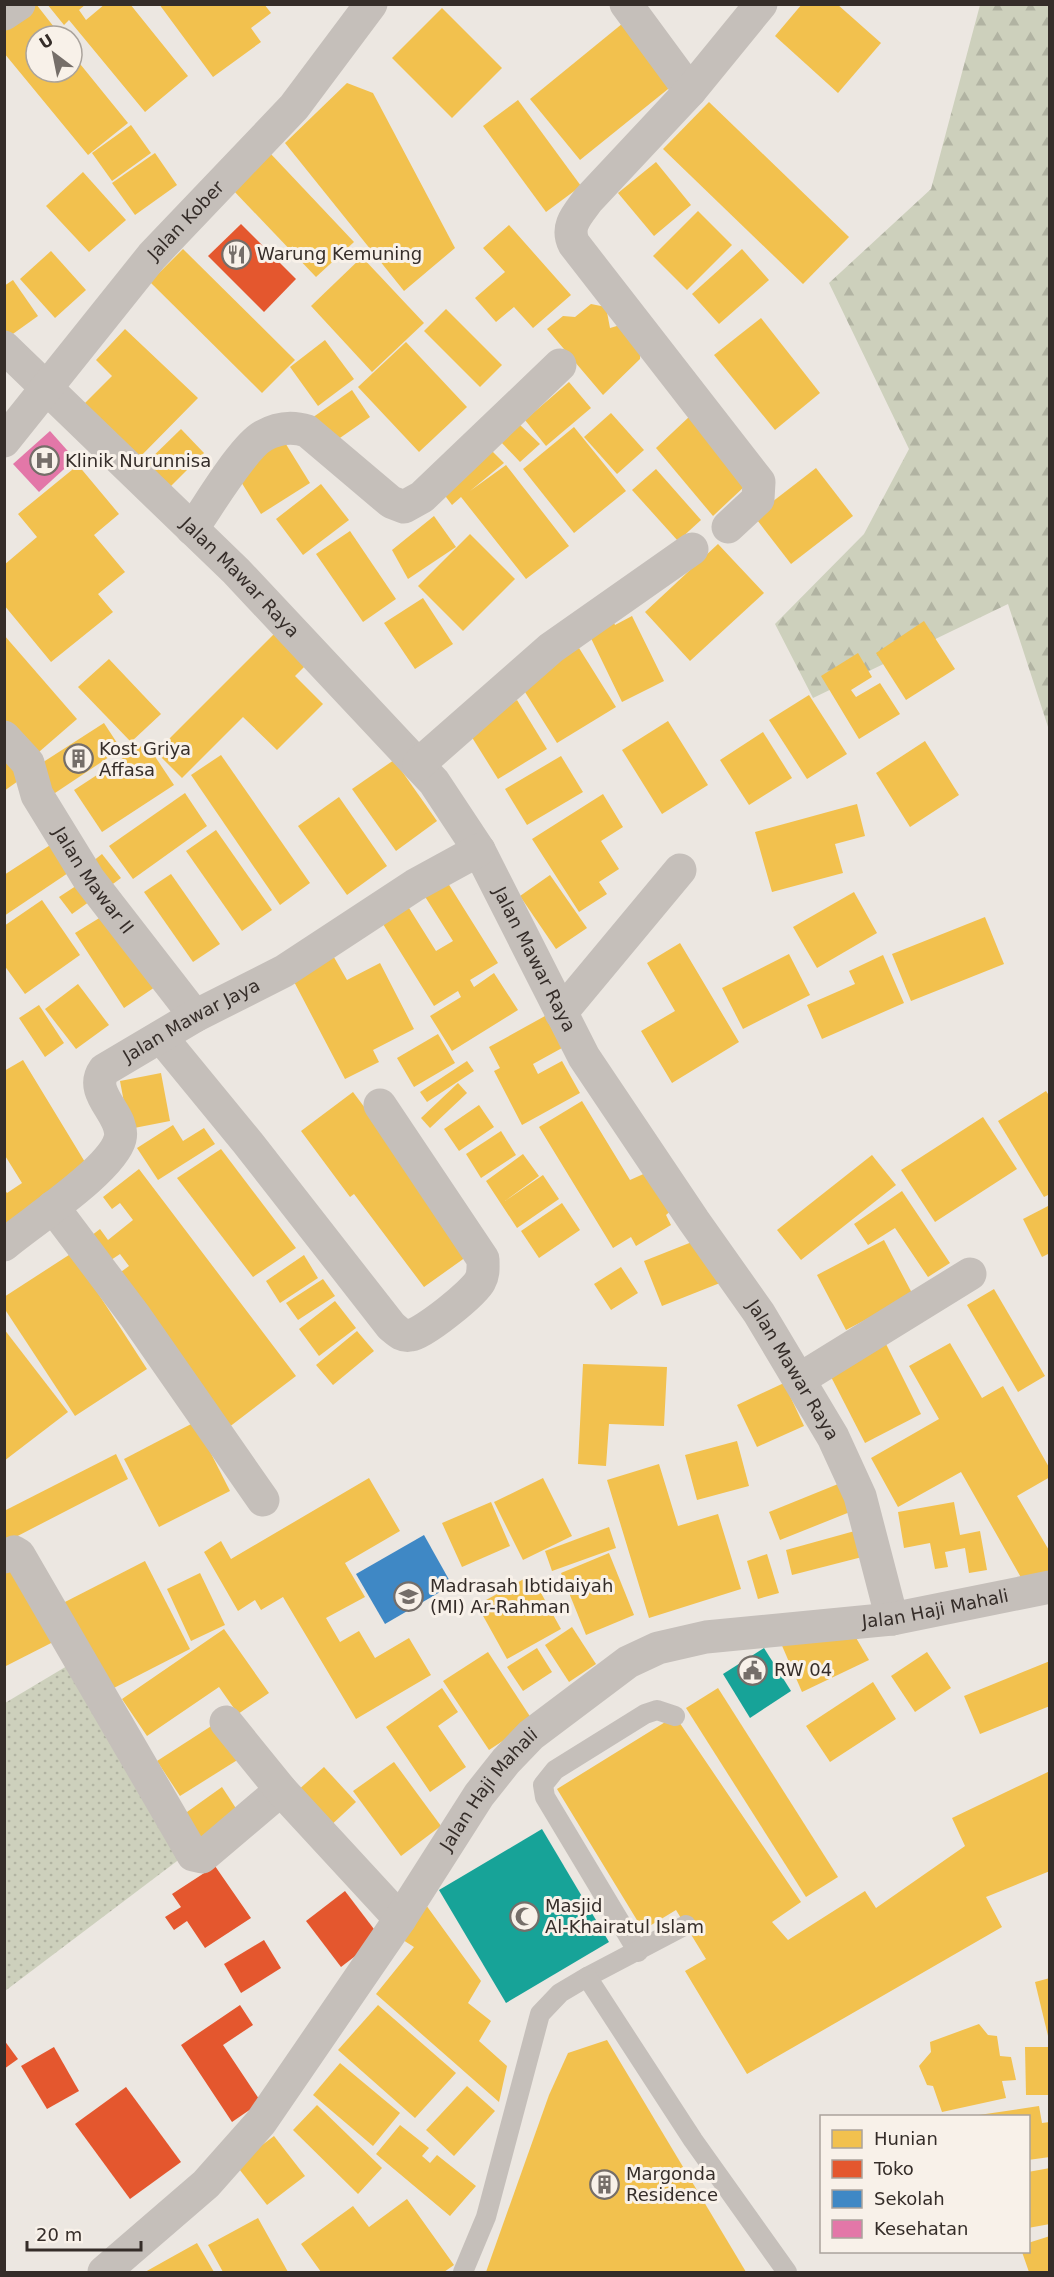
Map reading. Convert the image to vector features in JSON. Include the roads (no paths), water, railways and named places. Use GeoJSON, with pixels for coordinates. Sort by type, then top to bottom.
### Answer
{"type":"FeatureCollection","features":[{"type":"Feature","properties":{"kind":"street"},"geometry":{"type":"LineString","coordinates":[[4,14],[19,4]]}},
{"type":"Feature","properties":{"kind":"street","name":"Jalan Kober"},"geometry":{"type":"LineString","coordinates":[[4,441],[152,256],[294,106],[371,4]]}},
{"type":"Feature","properties":{"kind":"street"},"geometry":{"type":"LineString","coordinates":[[626,4],[690,91]]}},
{"type":"Feature","properties":{"kind":"street"},"geometry":{"type":"LineString","coordinates":[[728,527],[758,499],[759,482],[570,237],[573,220],[588,200],[690,91],[761,4]]}},
{"type":"Feature","properties":{"kind":"street","name":"Jalan Mawar Raya"},"geometry":{"type":"LineString","coordinates":[[4,347],[236,571],[317,660],[434,782],[479,850],[561,1013],[595,1075],[759,1313],[833,1437],[860,1496],[892,1619]]}},
{"type":"Feature","properties":{"kind":"street"},"geometry":{"type":"LineString","coordinates":[[192,529],[248,450],[261,437],[295,427],[316,438],[391,502],[404,507],[422,497],[560,364]]}},
{"type":"Feature","properties":{"kind":"street"},"geometry":{"type":"LineString","coordinates":[[418,764],[551,648],[692,549]]}},
{"type":"Feature","properties":{"kind":"street","name":"Jalan Mawar II"},"geometry":{"type":"LineString","coordinates":[[4,737],[28,763],[37,795],[88,878],[195,1016]]}},
{"type":"Feature","properties":{"kind":"street","name":"Jalan Mawar Jaya"},"geometry":{"type":"LineString","coordinates":[[4,1245],[100,1168],[114,1153],[121,1137],[118,1123],[100,1086],[99,1077],[104,1070],[195,1016],[284,971],[416,885],[479,850]]}},
{"type":"Feature","properties":{"kind":"street"},"geometry":{"type":"LineString","coordinates":[[561,1013],[680,870]]}},
{"type":"Feature","properties":{"kind":"street"},"geometry":{"type":"LineString","coordinates":[[160,1037],[248,1143],[391,1326],[400,1334],[410,1335],[421,1331],[473,1291],[484,1272],[483,1259],[380,1105]]}},
{"type":"Feature","properties":{"kind":"street"},"geometry":{"type":"LineString","coordinates":[[53,1207],[135,1316],[263,1500]]}},
{"type":"Feature","properties":{"kind":"street"},"geometry":{"type":"LineString","coordinates":[[800,1379],[970,1274]]}},
{"type":"Feature","properties":{"kind":"street"},"geometry":{"type":"LineString","coordinates":[[4,1557],[14,1552],[19,1556],[194,1856],[202,1857],[281,1790]]}},
{"type":"Feature","properties":{"kind":"street","name":"Jalan Haji Mahali"},"geometry":{"type":"LineString","coordinates":[[104,2272],[206,2184],[261,2121],[400,1919],[479,1795],[506,1761],[531,1735],[628,1662],[658,1648],[706,1637],[892,1619],[1050,1587]]}},
{"type":"Feature","properties":{"kind":"street"},"geometry":{"type":"LineString","coordinates":[[226,1722],[281,1790],[400,1919]]}},
{"type":"Feature","properties":{"kind":"lane"},"geometry":{"type":"LineString","coordinates":[[638,1952],[545,1797],[543,1785],[555,1770],[645,1714],[657,1710],[675,1716]]}},
{"type":"Feature","properties":{"kind":"lane"},"geometry":{"type":"LineString","coordinates":[[463,2272],[486,2217],[540,2014],[560,1993],[686,1925]]}},
{"type":"Feature","properties":{"kind":"lane"},"geometry":{"type":"LineString","coordinates":[[587,1977],[693,2140],[787,2272]]}},
{"type":"Feature","properties":{"kind":"place","name":"Warung Kemuning"},"geometry":{"type":"Point","coordinates":[236,254]}},
{"type":"Feature","properties":{"kind":"place","name":"Klinik Nurunnisa"},"geometry":{"type":"Point","coordinates":[44,461]}},
{"type":"Feature","properties":{"kind":"place","name":"Kost Griya Affasa"},"geometry":{"type":"Point","coordinates":[78,759]}},
{"type":"Feature","properties":{"kind":"place","name":"Madrasah Ibtidaiyah (MI) Ar-Rahman"},"geometry":{"type":"Point","coordinates":[409,1596]}},
{"type":"Feature","properties":{"kind":"place","name":"RW 04"},"geometry":{"type":"Point","coordinates":[753,1670]}},
{"type":"Feature","properties":{"kind":"place","name":"Masjid Al-Khairatul Islam"},"geometry":{"type":"Point","coordinates":[524,1916]}},
{"type":"Feature","properties":{"kind":"place","name":"Margonda Residence"},"geometry":{"type":"Point","coordinates":[605,2184]}}]}
